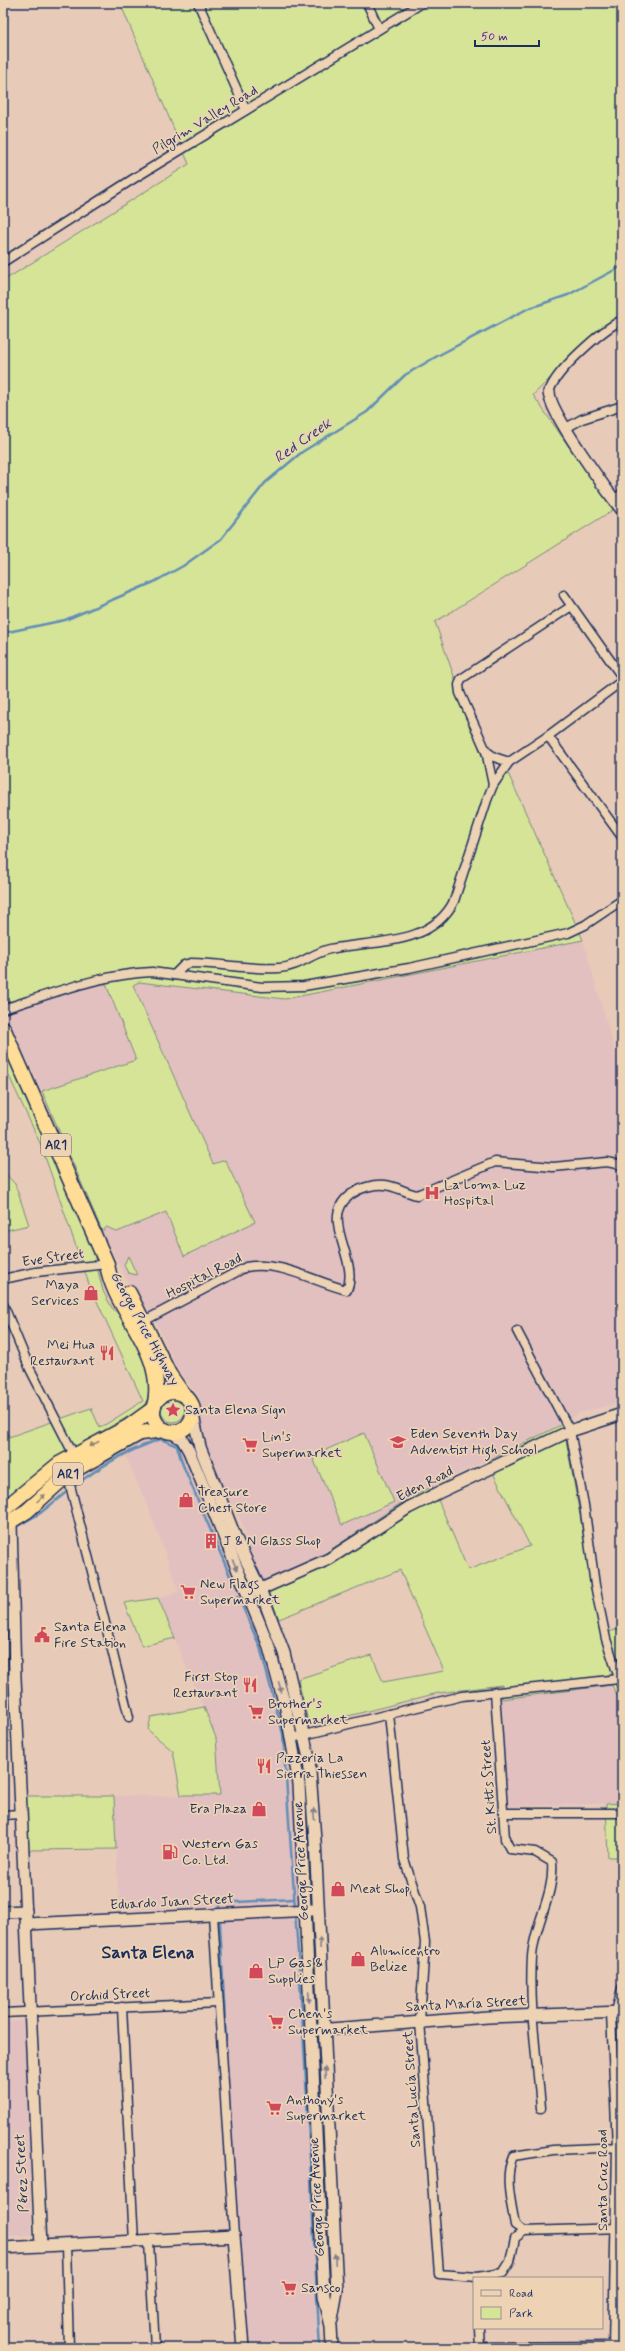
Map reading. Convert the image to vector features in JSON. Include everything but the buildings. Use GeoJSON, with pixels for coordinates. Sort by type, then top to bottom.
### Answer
{"type":"FeatureCollection","features":[{"type":"Feature","properties":{"kind":"highway","name":"George Price Highway"},"geometry":{"type":"LineString","coordinates":[[3,1028],[107,1264],[109,1277],[130,1316],[155,1369],[157,1380],[154,1406]]}},
{"type":"Feature","properties":{"kind":"highway","name":"George Price Highway"},"geometry":{"type":"LineString","coordinates":[[107,1264],[117,1273],[144,1321],[170,1374],[183,1394]]}},
{"type":"Feature","properties":{"kind":"highway"},"geometry":{"type":"LineString","coordinates":[[176,1392],[183,1394],[191,1403],[193,1415],[191,1421],[183,1429],[168,1431],[154,1419],[154,1406],[164,1393],[176,1392]]}},
{"type":"Feature","properties":{"kind":"highway","name":"AR1"},"geometry":{"type":"LineString","coordinates":[[3,1510],[74,1455],[128,1427],[154,1406]]}},
{"type":"Feature","properties":{"kind":"highway","name":"AR1"},"geometry":{"type":"LineString","coordinates":[[7,1524],[66,1476],[140,1433],[168,1431]]}},
{"type":"Feature","properties":{"kind":"street"},"geometry":{"type":"LineString","coordinates":[[198,3],[246,110]]}},
{"type":"Feature","properties":{"kind":"street"},"geometry":{"type":"LineString","coordinates":[[367,3],[379,29]]}},
{"type":"Feature","properties":{"kind":"street","name":"Pilgrim Valley Road"},"geometry":{"type":"LineString","coordinates":[[3,262],[246,110],[422,3]]}},
{"type":"Feature","properties":{"kind":"street"},"geometry":{"type":"LineString","coordinates":[[620,501],[566,428],[549,399],[549,392],[554,380],[592,340],[612,324],[622,320]]}},
{"type":"Feature","properties":{"kind":"street"},"geometry":{"type":"LineString","coordinates":[[566,428],[582,419],[622,406]]}},
{"type":"Feature","properties":{"kind":"street"},"geometry":{"type":"LineString","coordinates":[[564,594],[570,606],[622,677]]}},
{"type":"Feature","properties":{"kind":"street"},"geometry":{"type":"LineString","coordinates":[[493,785],[486,751],[460,693],[459,685],[461,679],[570,606]]}},
{"type":"Feature","properties":{"kind":"street"},"geometry":{"type":"LineString","coordinates":[[174,976],[184,965],[191,963],[288,968],[329,949],[408,937],[437,924],[449,911],[454,901],[493,785],[509,762],[548,736],[622,681]]}},
{"type":"Feature","properties":{"kind":"street"},"geometry":{"type":"LineString","coordinates":[[548,736],[622,837]]}},
{"type":"Feature","properties":{"kind":"street"},"geometry":{"type":"LineString","coordinates":[[486,751],[494,757],[509,762]]}},
{"type":"Feature","properties":{"kind":"street"},"geometry":{"type":"LineString","coordinates":[[3,1009],[119,975],[152,972],[174,976],[281,988],[339,981],[409,968],[568,933],[585,925],[622,900]]}},
{"type":"Feature","properties":{"kind":"street","name":"Hospital Road"},"geometry":{"type":"LineString","coordinates":[[144,1321],[246,1267],[254,1265],[276,1267],[348,1290],[351,1271],[341,1237],[337,1213],[343,1200],[353,1192],[366,1187],[387,1185],[412,1194],[422,1194],[495,1162],[553,1167],[607,1162],[622,1165]]}},
{"type":"Feature","properties":{"kind":"street","name":"Eve Street"},"geometry":{"type":"LineString","coordinates":[[3,1279],[36,1272],[107,1264]]}},
{"type":"Feature","properties":{"kind":"street"},"geometry":{"type":"LineString","coordinates":[[3,1304],[30,1369],[74,1455]]}},
{"type":"Feature","properties":{"kind":"street"},"geometry":{"type":"LineString","coordinates":[[517,1331],[570,1431],[584,1505],[594,1585],[606,1639],[622,1687]]}},
{"type":"Feature","properties":{"kind":"street","name":"Eden Road"},"geometry":{"type":"LineString","coordinates":[[248,1594],[328,1559],[403,1512],[438,1493],[570,1431],[622,1414]]}},
{"type":"Feature","properties":{"kind":"street","name":"George Price Avenue"},"geometry":{"type":"LineString","coordinates":[[193,1415],[200,1447],[237,1541],[260,1589],[284,1653],[304,1735],[311,1780],[319,1910],[323,2030],[337,2292],[331,2326]]}},
{"type":"Feature","properties":{"kind":"street","name":"George Price Avenue"},"geometry":{"type":"LineString","coordinates":[[168,1431],[182,1439],[189,1451],[248,1594],[274,1664],[292,1738],[299,1784],[324,2296],[331,2326],[332,2348]]}},
{"type":"Feature","properties":{"kind":"street"},"geometry":{"type":"LineString","coordinates":[[66,1476],[78,1514],[129,1717]]}},
{"type":"Feature","properties":{"kind":"street","name":"Pérez Street"},"geometry":{"type":"LineString","coordinates":[[7,1524],[41,2246]]}},
{"type":"Feature","properties":{"kind":"street"},"geometry":{"type":"LineString","coordinates":[[3,1679],[15,1678]]}},
{"type":"Feature","properties":{"kind":"street"},"geometry":{"type":"LineString","coordinates":[[292,1738],[462,1696],[619,1679]]}},
{"type":"Feature","properties":{"kind":"street","name":"St. Kitts Street"},"geometry":{"type":"LineString","coordinates":[[496,1692],[505,1839],[510,1849],[535,1852],[552,1862],[553,1877],[533,1943],[532,1958],[533,2015],[541,2108]]}},
{"type":"Feature","properties":{"kind":"street","name":"Santa Lucía Street"},"geometry":{"type":"LineString","coordinates":[[389,1714],[404,1859],[420,1907],[425,1942],[420,2022],[439,2274],[477,2277]]}},
{"type":"Feature","properties":{"kind":"street"},"geometry":{"type":"LineString","coordinates":[[503,1813],[622,1813]]}},
{"type":"Feature","properties":{"kind":"street"},"geometry":{"type":"LineString","coordinates":[[3,1815],[21,1814]]}},
{"type":"Feature","properties":{"kind":"street","name":"Eduardo Juan Street"},"geometry":{"type":"LineString","coordinates":[[26,1924],[319,1910]]}},
{"type":"Feature","properties":{"kind":"street"},"geometry":{"type":"LineString","coordinates":[[3,1912],[26,1911]]}},
{"type":"Feature","properties":{"kind":"street"},"geometry":{"type":"LineString","coordinates":[[214,1915],[218,2003],[243,2348]]}},
{"type":"Feature","properties":{"kind":"street","name":"Santa Cruz Road"},"geometry":{"type":"LineString","coordinates":[[616,2346],[620,2147],[616,2012],[622,1988]]}},
{"type":"Feature","properties":{"kind":"street","name":"Orchid Street"},"geometry":{"type":"LineString","coordinates":[[3,2013],[218,2003]]}},
{"type":"Feature","properties":{"kind":"street"},"geometry":{"type":"LineString","coordinates":[[122,2007],[134,2242]]}},
{"type":"Feature","properties":{"kind":"street","name":"Santa María Street"},"geometry":{"type":"LineString","coordinates":[[311,2030],[533,2015],[616,2012]]}},
{"type":"Feature","properties":{"kind":"street"},"geometry":{"type":"LineString","coordinates":[[477,2277],[503,2274],[510,2262],[515,2238],[515,2225],[507,2169],[513,2156],[553,2150],[620,2147]]}},
{"type":"Feature","properties":{"kind":"street"},"geometry":{"type":"LineString","coordinates":[[515,2225],[524,2231],[619,2228]]}},
{"type":"Feature","properties":{"kind":"street"},"geometry":{"type":"LineString","coordinates":[[515,2238],[524,2231]]}},
{"type":"Feature","properties":{"kind":"street"},"geometry":{"type":"LineString","coordinates":[[3,2248],[150,2242],[234,2236]]}},
{"type":"Feature","properties":{"kind":"street"},"geometry":{"type":"LineString","coordinates":[[150,2242],[155,2348]]}},
{"type":"Feature","properties":{"kind":"street"},"geometry":{"type":"LineString","coordinates":[[66,2245],[69,2348]]}},
{"type":"Feature","properties":{"kind":"street"},"geometry":{"type":"LineString","coordinates":[[479,2329],[480,2348],[616,2346]]}},
{"type":"Feature","properties":{"kind":"shaded area","name":"La Loma Luz Hospital"},"geometry":{"type":"Polygon","coordinates":[[[583,940],[618,1062],[622,1060],[622,1402],[579,1413],[563,1424],[432,1486],[398,1505],[320,1556],[322,1563],[265,1584],[253,1560],[240,1518],[224,1492],[203,1434],[199,1396],[177,1370],[157,1324],[142,1309],[102,1231],[107,1227],[117,1232],[166,1212],[184,1256],[225,1160],[213,1164],[133,985],[139,982],[285,999],[583,940]]]}},
{"type":"Feature","properties":{"kind":"shaded area"},"geometry":{"type":"Polygon","coordinates":[[[104,979],[136,1060],[42,1091],[3,1010],[104,979]]]}},
{"type":"Feature","properties":{"kind":"shaded area"},"geometry":{"type":"Polygon","coordinates":[[[167,1436],[180,1445],[187,1458],[188,1470],[195,1490],[202,1502],[260,1639],[278,1693],[292,1771],[322,2348],[244,2348],[212,1907],[119,1910],[114,1796],[220,1795],[216,1738],[158,1598],[179,1591],[148,1507],[123,1450],[151,1437],[167,1436]]]}},
{"type":"Feature","properties":{"kind":"shaded area"},"geometry":{"type":"Polygon","coordinates":[[[612,1685],[622,1708],[622,1803],[507,1806],[502,1699],[612,1685]]]}},
{"type":"Feature","properties":{"kind":"shaded area"},"geometry":{"type":"Polygon","coordinates":[[[24,2021],[32,2235],[3,2236],[3,2022],[24,2021]]]}},
{"type":"Feature","properties":{"kind":"green space"},"geometry":{"type":"Polygon","coordinates":[[[120,3],[622,3],[622,317],[588,341],[533,395],[613,510],[435,622],[493,788],[507,771],[583,940],[285,999],[139,982],[133,985],[213,1164],[225,1160],[255,1222],[184,1256],[166,1212],[117,1232],[107,1227],[102,1231],[42,1091],[136,1060],[104,979],[3,1009],[3,281],[189,164],[120,3]]]}},
{"type":"Feature","properties":{"kind":"green space"},"geometry":{"type":"Polygon","coordinates":[[[3,1041],[90,1238],[103,1291],[112,1308],[122,1317],[139,1345],[150,1372],[148,1398],[142,1409],[58,1456],[3,1501],[3,1421],[9,1437],[91,1408],[100,1428],[143,1401],[89,1284],[41,1145],[3,1063],[3,1041]]]}},
{"type":"Feature","properties":{"kind":"green space"},"geometry":{"type":"Polygon","coordinates":[[[3,1171],[15,1184],[29,1225],[3,1231],[3,1171]]]}},
{"type":"Feature","properties":{"kind":"green space"},"geometry":{"type":"Polygon","coordinates":[[[128,1256],[137,1275],[128,1273],[124,1265],[128,1256]]]}},
{"type":"Feature","properties":{"kind":"green space"},"geometry":{"type":"Polygon","coordinates":[[[173,1398],[178,1399],[184,1405],[184,1415],[178,1421],[173,1422],[168,1421],[162,1415],[161,1410],[162,1405],[168,1399],[173,1398]]]}},
{"type":"Feature","properties":{"kind":"green space"},"geometry":{"type":"Polygon","coordinates":[[[563,1424],[602,1634],[622,1628],[622,1699],[619,1700],[612,1685],[502,1699],[502,1685],[438,1693],[309,1726],[298,1679],[372,1655],[383,1682],[444,1671],[400,1570],[279,1619],[265,1584],[322,1563],[320,1557],[398,1505],[432,1486],[468,1570],[530,1546],[487,1461],[563,1424]]]}},
{"type":"Feature","properties":{"kind":"green space"},"geometry":{"type":"Polygon","coordinates":[[[364,1433],[394,1502],[342,1525],[312,1456],[364,1433]]]}},
{"type":"Feature","properties":{"kind":"green space"},"geometry":{"type":"Polygon","coordinates":[[[158,1598],[175,1638],[142,1646],[124,1603],[158,1598]]]}},
{"type":"Feature","properties":{"kind":"green space"},"geometry":{"type":"Polygon","coordinates":[[[204,1707],[216,1738],[220,1795],[181,1795],[173,1751],[148,1730],[151,1717],[204,1707]]]}},
{"type":"Feature","properties":{"kind":"green space"},"geometry":{"type":"Polygon","coordinates":[[[25,1796],[114,1796],[116,1849],[28,1850],[25,1796]]]}},
{"type":"Feature","properties":{"kind":"green space"},"geometry":{"type":"Polygon","coordinates":[[[622,1803],[622,1857],[608,1857],[606,1804],[622,1803]]]}},
{"type":"Feature","properties":{"kind":"waterway","name":"Red Creek"},"geometry":{"type":"LineString","coordinates":[[3,633],[65,620],[154,582],[183,566],[221,539],[265,483],[302,452],[367,412],[405,375],[439,355],[527,309],[568,295],[622,266]]}},
{"type":"Feature","properties":{"kind":"waterway"},"geometry":{"type":"LineString","coordinates":[[73,1487],[115,1459],[149,1443],[161,1439],[177,1446],[183,1465],[233,1583]]}},
{"type":"Feature","properties":{"kind":"waterway"},"geometry":{"type":"LineString","coordinates":[[14,1528],[39,1514],[69,1490]]}},
{"type":"Feature","properties":{"kind":"waterway"},"geometry":{"type":"LineString","coordinates":[[238,1596],[260,1647],[283,1734],[295,1908]]}},
{"type":"Feature","properties":{"kind":"waterway"},"geometry":{"type":"LineString","coordinates":[[219,1907],[219,1903],[294,1899]]}},
{"type":"Feature","properties":{"kind":"waterway"},"geometry":{"type":"LineString","coordinates":[[295,1913],[303,2022],[320,2348]]}},
{"type":"Feature","properties":{"kind":"waterway"},"geometry":{"type":"LineString","coordinates":[[220,1923],[226,2040]]}},
{"type":"Feature","properties":{"kind":"place","name":"La Loma Luz Hospital"},"geometry":{"type":"Point","coordinates":[432,1193]}},
{"type":"Feature","properties":{"kind":"place","name":"Maya Services"},"geometry":{"type":"Point","coordinates":[91,1293]}},
{"type":"Feature","properties":{"kind":"place","name":"Mei Hua Restaurant"},"geometry":{"type":"Point","coordinates":[107,1353]}},
{"type":"Feature","properties":{"kind":"place","name":"Santa Elena Sign"},"geometry":{"type":"Point","coordinates":[173,1410]}},
{"type":"Feature","properties":{"kind":"place","name":"Eden Seventh Day Adventist High School"},"geometry":{"type":"Point","coordinates":[398,1442]}},
{"type":"Feature","properties":{"kind":"place","name":"Lin's Supermarket"},"geometry":{"type":"Point","coordinates":[250,1445]}},
{"type":"Feature","properties":{"kind":"place","name":"Treasure Chest Store"},"geometry":{"type":"Point","coordinates":[186,1500]}},
{"type":"Feature","properties":{"kind":"place","name":"J & N Glass Shop"},"geometry":{"type":"Point","coordinates":[211,1541]}},
{"type":"Feature","properties":{"kind":"place","name":"New Flags Supermarket"},"geometry":{"type":"Point","coordinates":[188,1592]}},
{"type":"Feature","properties":{"kind":"place","name":"Santa Elena Fire Station"},"geometry":{"type":"Point","coordinates":[42,1635]}},
{"type":"Feature","properties":{"kind":"place","name":"First Stop Restaurant"},"geometry":{"type":"Point","coordinates":[250,1685]}},
{"type":"Feature","properties":{"kind":"place","name":"Brother's Supermarket"},"geometry":{"type":"Point","coordinates":[256,1712]}},
{"type":"Feature","properties":{"kind":"place","name":"Pizzeria La Sierra Thiessen"},"geometry":{"type":"Point","coordinates":[264,1766]}},
{"type":"Feature","properties":{"kind":"place","name":"Era Plaza"},"geometry":{"type":"Point","coordinates":[259,1809]}},
{"type":"Feature","properties":{"kind":"place","name":"Western Gas Co. Ltd."},"geometry":{"type":"Point","coordinates":[170,1852]}},
{"type":"Feature","properties":{"kind":"place","name":"Meat Shop"},"geometry":{"type":"Point","coordinates":[338,1889]}},
{"type":"Feature","properties":{"kind":"place","name":"Alumicentro Belize"},"geometry":{"type":"Point","coordinates":[358,1959]}},
{"type":"Feature","properties":{"kind":"place","name":"LP Gas & Supplies"},"geometry":{"type":"Point","coordinates":[256,1971]}},
{"type":"Feature","properties":{"kind":"place","name":"Chen's Supermarket"},"geometry":{"type":"Point","coordinates":[276,2022]}},
{"type":"Feature","properties":{"kind":"place","name":"Anthony's Supermarket"},"geometry":{"type":"Point","coordinates":[274,2108]}},
{"type":"Feature","properties":{"kind":"place","name":"Sansco"},"geometry":{"type":"Point","coordinates":[289,2288]}},
{"type":"Feature","properties":{"kind":"district","name":"Santa Elena"},"geometry":{"type":"Point","coordinates":[148,1953]}}]}
